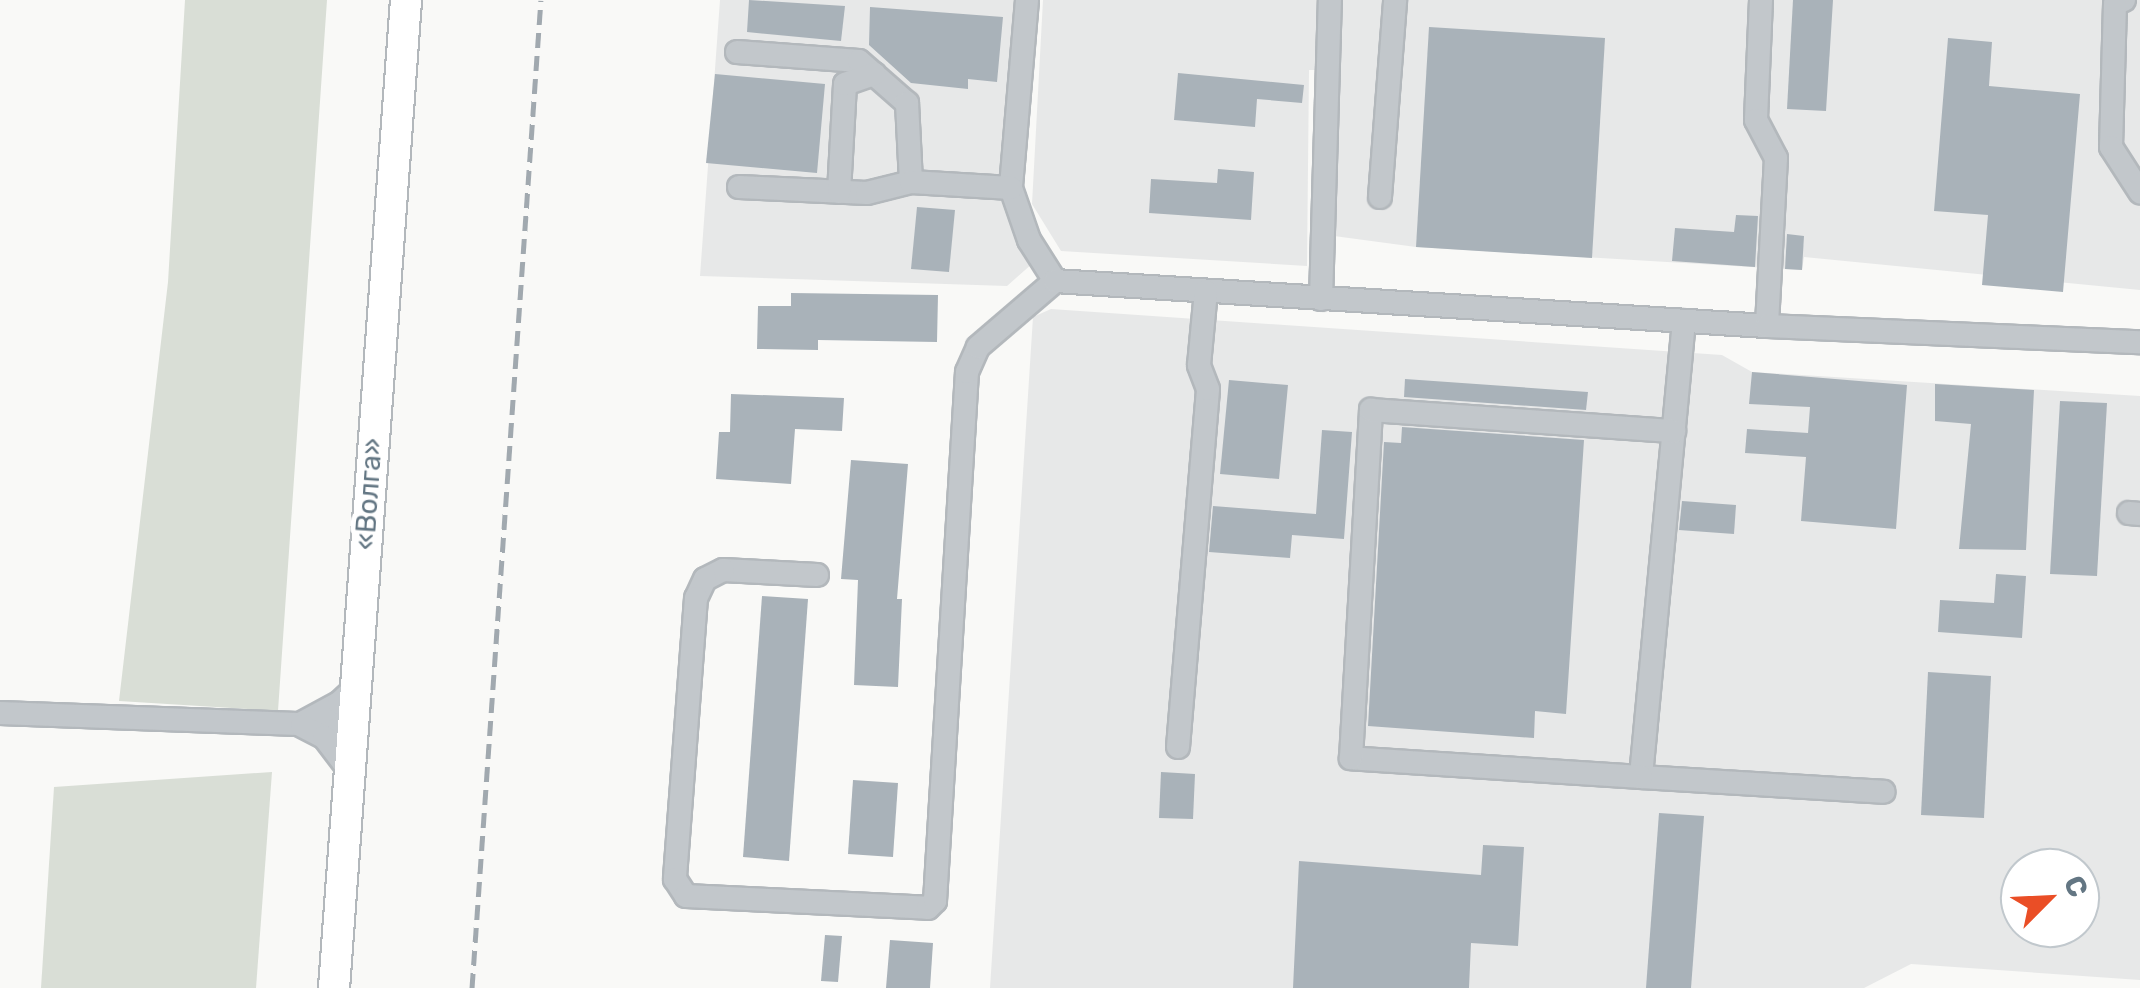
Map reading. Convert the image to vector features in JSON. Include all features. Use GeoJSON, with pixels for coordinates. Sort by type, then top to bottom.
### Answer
{"type":"FeatureCollection","features":[{"type":"Feature","properties":{"kind":"highway","name":"«Волга»"},"geometry":{"type":"LineString","coordinates":[[334,988],[406,0]]}},
{"type":"Feature","properties":{"kind":"street"},"geometry":{"type":"LineString","coordinates":[[1028,0],[1012,188],[1029,240],[1055,281]]}},
{"type":"Feature","properties":{"kind":"street"},"geometry":{"type":"LineString","coordinates":[[1321,299],[1330,0]]}},
{"type":"Feature","properties":{"kind":"street"},"geometry":{"type":"LineString","coordinates":[[1380,197],[1395,0]]}},
{"type":"Feature","properties":{"kind":"street"},"geometry":{"type":"LineString","coordinates":[[1761,0],[1756,120],[1776,158],[1767,326]]}},
{"type":"Feature","properties":{"kind":"street"},"geometry":{"type":"LineString","coordinates":[[2124,0],[2116,4],[2110,147],[2140,192]]}},
{"type":"Feature","properties":{"kind":"street"},"geometry":{"type":"LineString","coordinates":[[737,52],[859,61],[907,102],[911,182]]}},
{"type":"Feature","properties":{"kind":"street"},"geometry":{"type":"LineString","coordinates":[[839,192],[845,84],[874,74]]}},
{"type":"Feature","properties":{"kind":"street"},"geometry":{"type":"LineString","coordinates":[[739,187],[867,193],[911,182],[1012,188]]}},
{"type":"Feature","properties":{"kind":"street"},"geometry":{"type":"LineString","coordinates":[[817,575],[723,570],[705,578],[696,598],[675,880],[686,896],[928,908],[935,901],[967,372],[978,348],[1055,281],[1767,326],[2140,334]]}},
{"type":"Feature","properties":{"kind":"street"},"geometry":{"type":"LineString","coordinates":[[1178,747],[1208,389],[1198,365],[1206,290]]}},
{"type":"Feature","properties":{"kind":"street"},"geometry":{"type":"LineString","coordinates":[[1640,777],[1684,321]]}},
{"type":"Feature","properties":{"kind":"street"},"geometry":{"type":"LineString","coordinates":[[1674,431],[1372,410],[1351,758],[1884,792]]}},
{"type":"Feature","properties":{"kind":"street"},"geometry":{"type":"LineString","coordinates":[[299,724],[338,704],[355,688]]}},
{"type":"Feature","properties":{"kind":"street"},"geometry":{"type":"LineString","coordinates":[[0,713],[352,726]]}},
{"type":"Feature","properties":{"kind":"street"},"geometry":{"type":"LineString","coordinates":[[299,724],[324,737],[349,770]]}},
{"type":"Feature","properties":{"kind":"shaded area"},"geometry":{"type":"Polygon","coordinates":[[[185,0],[327,0],[278,711],[119,701],[168,282],[185,0]]]}},
{"type":"Feature","properties":{"kind":"shaded area"},"geometry":{"type":"Polygon","coordinates":[[[720,0],[1021,0],[1008,208],[1033,263],[1007,286],[700,276],[720,0]]]}},
{"type":"Feature","properties":{"kind":"shaded area"},"geometry":{"type":"Polygon","coordinates":[[[1043,0],[2140,0],[2140,290],[1804,257],[1802,270],[1416,247],[1334,236],[1335,70],[1309,70],[1307,266],[1061,251],[1032,204],[1043,0]]]}},
{"type":"Feature","properties":{"kind":"shaded area"},"geometry":{"type":"Polygon","coordinates":[[[1051,309],[1722,355],[1752,372],[2140,396],[2140,980],[1911,964],[1864,988],[990,988],[1033,317],[1051,309]]]}},
{"type":"Feature","properties":{"kind":"shaded area"},"geometry":{"type":"Polygon","coordinates":[[[272,772],[256,988],[41,988],[54,787],[272,772]]]}},
{"type":"Feature","properties":{"kind":"building"},"geometry":{"type":"Polygon","coordinates":[[[749,0],[845,6],[841,41],[747,32],[749,0]]]}},
{"type":"Feature","properties":{"kind":"building"},"geometry":{"type":"Polygon","coordinates":[[[1793,0],[1833,0],[1826,111],[1787,109],[1793,0]]]}},
{"type":"Feature","properties":{"kind":"building"},"geometry":{"type":"Polygon","coordinates":[[[870,7],[1003,17],[997,82],[968,79],[968,89],[911,83],[869,45],[870,7]]]}},
{"type":"Feature","properties":{"kind":"building"},"geometry":{"type":"Polygon","coordinates":[[[1429,27],[1605,38],[1592,258],[1416,247],[1429,27]]]}},
{"type":"Feature","properties":{"kind":"building"},"geometry":{"type":"Polygon","coordinates":[[[1948,38],[1992,42],[1989,86],[2080,94],[2063,292],[1982,285],[1988,215],[1934,211],[1948,38]]]}},
{"type":"Feature","properties":{"kind":"building"},"geometry":{"type":"Polygon","coordinates":[[[1178,73],[1304,85],[1302,103],[1257,99],[1255,127],[1174,120],[1178,73]]]}},
{"type":"Feature","properties":{"kind":"building"},"geometry":{"type":"Polygon","coordinates":[[[715,74],[825,84],[817,173],[706,163],[715,74]]]}},
{"type":"Feature","properties":{"kind":"building"},"geometry":{"type":"Polygon","coordinates":[[[1218,169],[1254,172],[1251,220],[1149,213],[1151,179],[1217,183],[1218,169]]]}},
{"type":"Feature","properties":{"kind":"building"},"geometry":{"type":"Polygon","coordinates":[[[917,207],[955,210],[949,272],[911,269],[917,207]]]}},
{"type":"Feature","properties":{"kind":"building"},"geometry":{"type":"Polygon","coordinates":[[[1736,215],[1758,216],[1755,267],[1672,261],[1675,228],[1734,232],[1736,215]]]}},
{"type":"Feature","properties":{"kind":"building"},"geometry":{"type":"Polygon","coordinates":[[[1787,234],[1804,236],[1802,270],[1785,269],[1787,234]]]}},
{"type":"Feature","properties":{"kind":"building"},"geometry":{"type":"Polygon","coordinates":[[[791,293],[938,295],[937,342],[818,340],[818,350],[757,349],[758,306],[791,306],[791,293]]]}},
{"type":"Feature","properties":{"kind":"building"},"geometry":{"type":"Polygon","coordinates":[[[1752,372],[1907,385],[1896,529],[1801,521],[1806,457],[1745,453],[1747,429],[1808,433],[1810,407],[1749,404],[1752,372]]]}},
{"type":"Feature","properties":{"kind":"building"},"geometry":{"type":"Polygon","coordinates":[[[1405,379],[1588,392],[1586,410],[1404,397],[1405,379]]]}},
{"type":"Feature","properties":{"kind":"building"},"geometry":{"type":"Polygon","coordinates":[[[1229,380],[1288,385],[1279,479],[1220,474],[1229,380]]]}},
{"type":"Feature","properties":{"kind":"building"},"geometry":{"type":"Polygon","coordinates":[[[1935,384],[2034,390],[2026,550],[1959,549],[1971,424],[1935,421],[1935,384]]]}},
{"type":"Feature","properties":{"kind":"building"},"geometry":{"type":"Polygon","coordinates":[[[731,394],[844,398],[842,431],[795,429],[791,484],[716,479],[719,432],[730,432],[731,394]]]}},
{"type":"Feature","properties":{"kind":"building"},"geometry":{"type":"Polygon","coordinates":[[[2060,401],[2107,403],[2097,576],[2050,574],[2060,401]]]}},
{"type":"Feature","properties":{"kind":"building"},"geometry":{"type":"Polygon","coordinates":[[[1402,427],[1584,440],[1566,714],[1535,711],[1534,738],[1368,726],[1384,442],[1401,443],[1402,427]]]}},
{"type":"Feature","properties":{"kind":"building"},"geometry":{"type":"Polygon","coordinates":[[[1322,430],[1352,432],[1344,539],[1292,535],[1290,558],[1209,552],[1213,506],[1316,514],[1322,430]]]}},
{"type":"Feature","properties":{"kind":"building"},"geometry":{"type":"Polygon","coordinates":[[[851,460],[908,464],[897,599],[902,599],[898,687],[854,685],[858,580],[841,579],[851,460]]]}},
{"type":"Feature","properties":{"kind":"building"},"geometry":{"type":"Polygon","coordinates":[[[1682,501],[1736,505],[1734,534],[1679,530],[1682,501]]]}},
{"type":"Feature","properties":{"kind":"building"},"geometry":{"type":"Polygon","coordinates":[[[1996,574],[2026,576],[2022,638],[1938,632],[1940,600],[1994,603],[1996,574]]]}},
{"type":"Feature","properties":{"kind":"building"},"geometry":{"type":"Polygon","coordinates":[[[762,596],[808,599],[789,861],[743,857],[762,596]]]}},
{"type":"Feature","properties":{"kind":"building"},"geometry":{"type":"Polygon","coordinates":[[[1928,672],[1991,676],[1984,818],[1921,815],[1928,672]]]}},
{"type":"Feature","properties":{"kind":"building"},"geometry":{"type":"Polygon","coordinates":[[[1161,772],[1195,774],[1193,819],[1159,818],[1161,772]]]}},
{"type":"Feature","properties":{"kind":"building"},"geometry":{"type":"Polygon","coordinates":[[[853,780],[898,783],[893,857],[848,854],[853,780]]]}},
{"type":"Feature","properties":{"kind":"building"},"geometry":{"type":"Polygon","coordinates":[[[1659,813],[1704,816],[1691,988],[1646,988],[1659,813]]]}},
{"type":"Feature","properties":{"kind":"building"},"geometry":{"type":"Polygon","coordinates":[[[1483,845],[1524,847],[1518,946],[1471,943],[1469,988],[1293,988],[1299,861],[1481,875],[1483,845]]]}},
{"type":"Feature","properties":{"kind":"building"},"geometry":{"type":"Polygon","coordinates":[[[825,935],[842,936],[838,982],[821,981],[825,935]]]}},
{"type":"Feature","properties":{"kind":"building"},"geometry":{"type":"Polygon","coordinates":[[[890,940],[933,943],[930,988],[886,988],[890,940]]]}},
{"type":"Feature","properties":{"kind":"railway"},"geometry":{"type":"LineString","coordinates":[[472,988],[541,0]]}}]}
